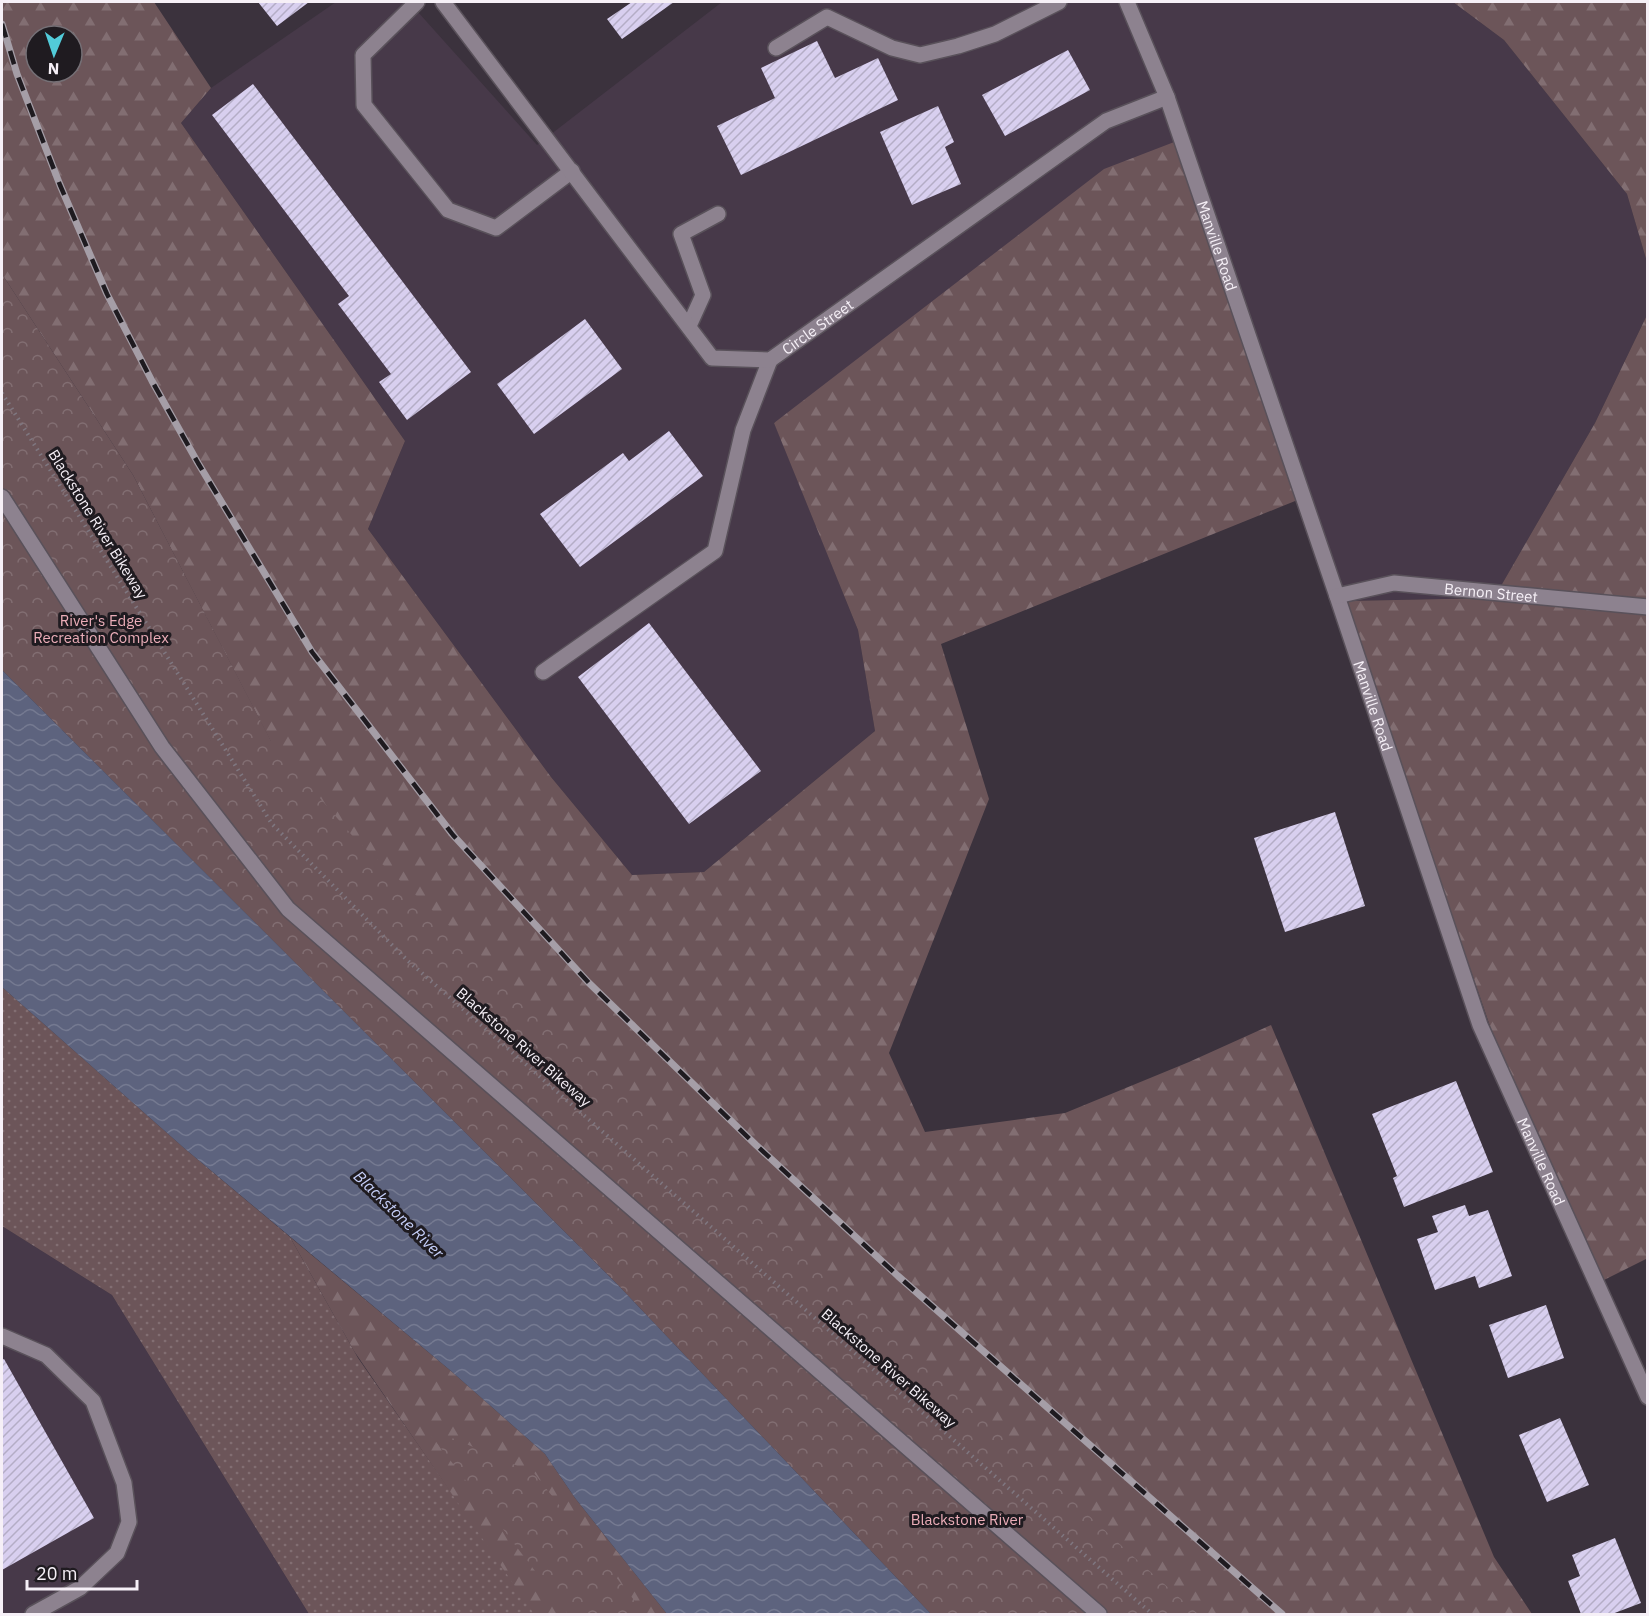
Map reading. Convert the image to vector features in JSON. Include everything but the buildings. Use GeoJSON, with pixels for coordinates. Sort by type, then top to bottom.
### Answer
{"type":"FeatureCollection","features":[{"type":"Feature","properties":{"kind":"main road"},"geometry":{"type":"LineString","coordinates":[[417,2],[363,55],[364,105],[448,210],[496,228],[572,171]]}},
{"type":"Feature","properties":{"kind":"main road","name":"Circle Street"},"geometry":{"type":"LineString","coordinates":[[443,2],[712,358],[770,360],[1106,122],[1167,98]]}},
{"type":"Feature","properties":{"kind":"main road"},"geometry":{"type":"LineString","coordinates":[[776,48],[827,17],[892,48],[920,55],[996,34],[1059,2]]}},
{"type":"Feature","properties":{"kind":"main road","name":"Manville Road"},"geometry":{"type":"LineString","coordinates":[[1127,2],[1167,98],[1480,1024],[1647,1397]]}},
{"type":"Feature","properties":{"kind":"main road"},"geometry":{"type":"LineString","coordinates":[[688,326],[703,295],[681,234],[718,214]]}},
{"type":"Feature","properties":{"kind":"main road"},"geometry":{"type":"LineString","coordinates":[[543,672],[715,551],[743,430],[770,360]]}},
{"type":"Feature","properties":{"kind":"main road"},"geometry":{"type":"LineString","coordinates":[[2,497],[162,747],[288,909],[1099,1614]]}},
{"type":"Feature","properties":{"kind":"main road","name":"Bernon Street"},"geometry":{"type":"LineString","coordinates":[[1337,596],[1394,583],[1647,607]]}},
{"type":"Feature","properties":{"kind":"main road"},"geometry":{"type":"LineString","coordinates":[[2,1336],[46,1355],[93,1401],[123,1483],[129,1522],[117,1553],[80,1588],[33,1614]]}},
{"type":"Feature","properties":{"kind":"path","name":"Blackstone River Bikeway"},"geometry":{"type":"LineString","coordinates":[[2,393],[272,824],[407,960],[1152,1614]]}},
{"type":"Feature","properties":{"kind":"shaded area"},"geometry":{"type":"Polygon","coordinates":[[[336,2],[409,2],[537,145],[722,2],[1453,2],[1504,40],[1627,194],[1647,262],[1647,315],[1595,423],[1494,598],[1346,601],[1310,495],[774,422],[858,630],[875,731],[704,872],[632,875],[551,777],[368,529],[405,441],[181,123],[211,88],[336,2]]]}},
{"type":"Feature","properties":{"kind":"shaded area"},"geometry":{"type":"Polygon","coordinates":[[[2,1226],[112,1295],[309,1614],[2,1614],[2,1226]]]}},
{"type":"Feature","properties":{"kind":"green space"},"geometry":{"type":"Polygon","coordinates":[[[2,2],[154,2],[211,88],[181,123],[405,441],[368,529],[551,777],[632,875],[704,872],[875,731],[858,630],[774,423],[1104,169],[1182,139],[1310,495],[941,644],[989,799],[889,1053],[925,1132],[1065,1113],[1189,1062],[1271,1025],[1494,1557],[1532,1614],[1175,1614],[313,823],[133,475],[2,274],[2,2]]]}},
{"type":"Feature","properties":{"kind":"green space"},"geometry":{"type":"Polygon","coordinates":[[[1453,2],[1647,2],[1647,262],[1627,194],[1504,40],[1453,2]]]}},
{"type":"Feature","properties":{"kind":"green space","name":"River's Edge Recreation Complex"},"geometry":{"type":"Polygon","coordinates":[[[2,274],[133,475],[271,741],[356,840],[1198,1614],[931,1614],[618,1285],[2,670],[2,274]]]}},
{"type":"Feature","properties":{"kind":"green space"},"geometry":{"type":"Polygon","coordinates":[[[1647,315],[1648,1258],[1600,1282],[1492,1032],[1346,601],[1494,598],[1595,423],[1647,315]]]}},
{"type":"Feature","properties":{"kind":"green space"},"geometry":{"type":"Polygon","coordinates":[[[2,987],[184,1148],[290,1237],[358,1358],[536,1614],[309,1614],[112,1295],[2,1226],[2,987]]]}},
{"type":"Feature","properties":{"kind":"green space"},"geometry":{"type":"Polygon","coordinates":[[[290,1237],[451,1371],[545,1454],[575,1498],[667,1614],[534,1614],[354,1351],[290,1237]]]}},
{"type":"Feature","properties":{"kind":"green space"},"geometry":{"type":"Polygon","coordinates":[[[424,1426],[534,1473],[645,1614],[568,1614],[424,1426]]]}},
{"type":"Feature","properties":{"kind":"water","name":"Blackstone River"},"geometry":{"type":"Polygon","coordinates":[[[2,670],[618,1285],[931,1614],[667,1614],[575,1498],[545,1454],[451,1371],[184,1148],[2,987],[2,670]]]}},
{"type":"Feature","properties":{"kind":"railway"},"geometry":{"type":"LineString","coordinates":[[2,24],[17,74],[60,185],[107,294],[152,381],[198,463],[312,652],[453,835],[589,983],[756,1145],[898,1276],[1282,1614]]}}]}
